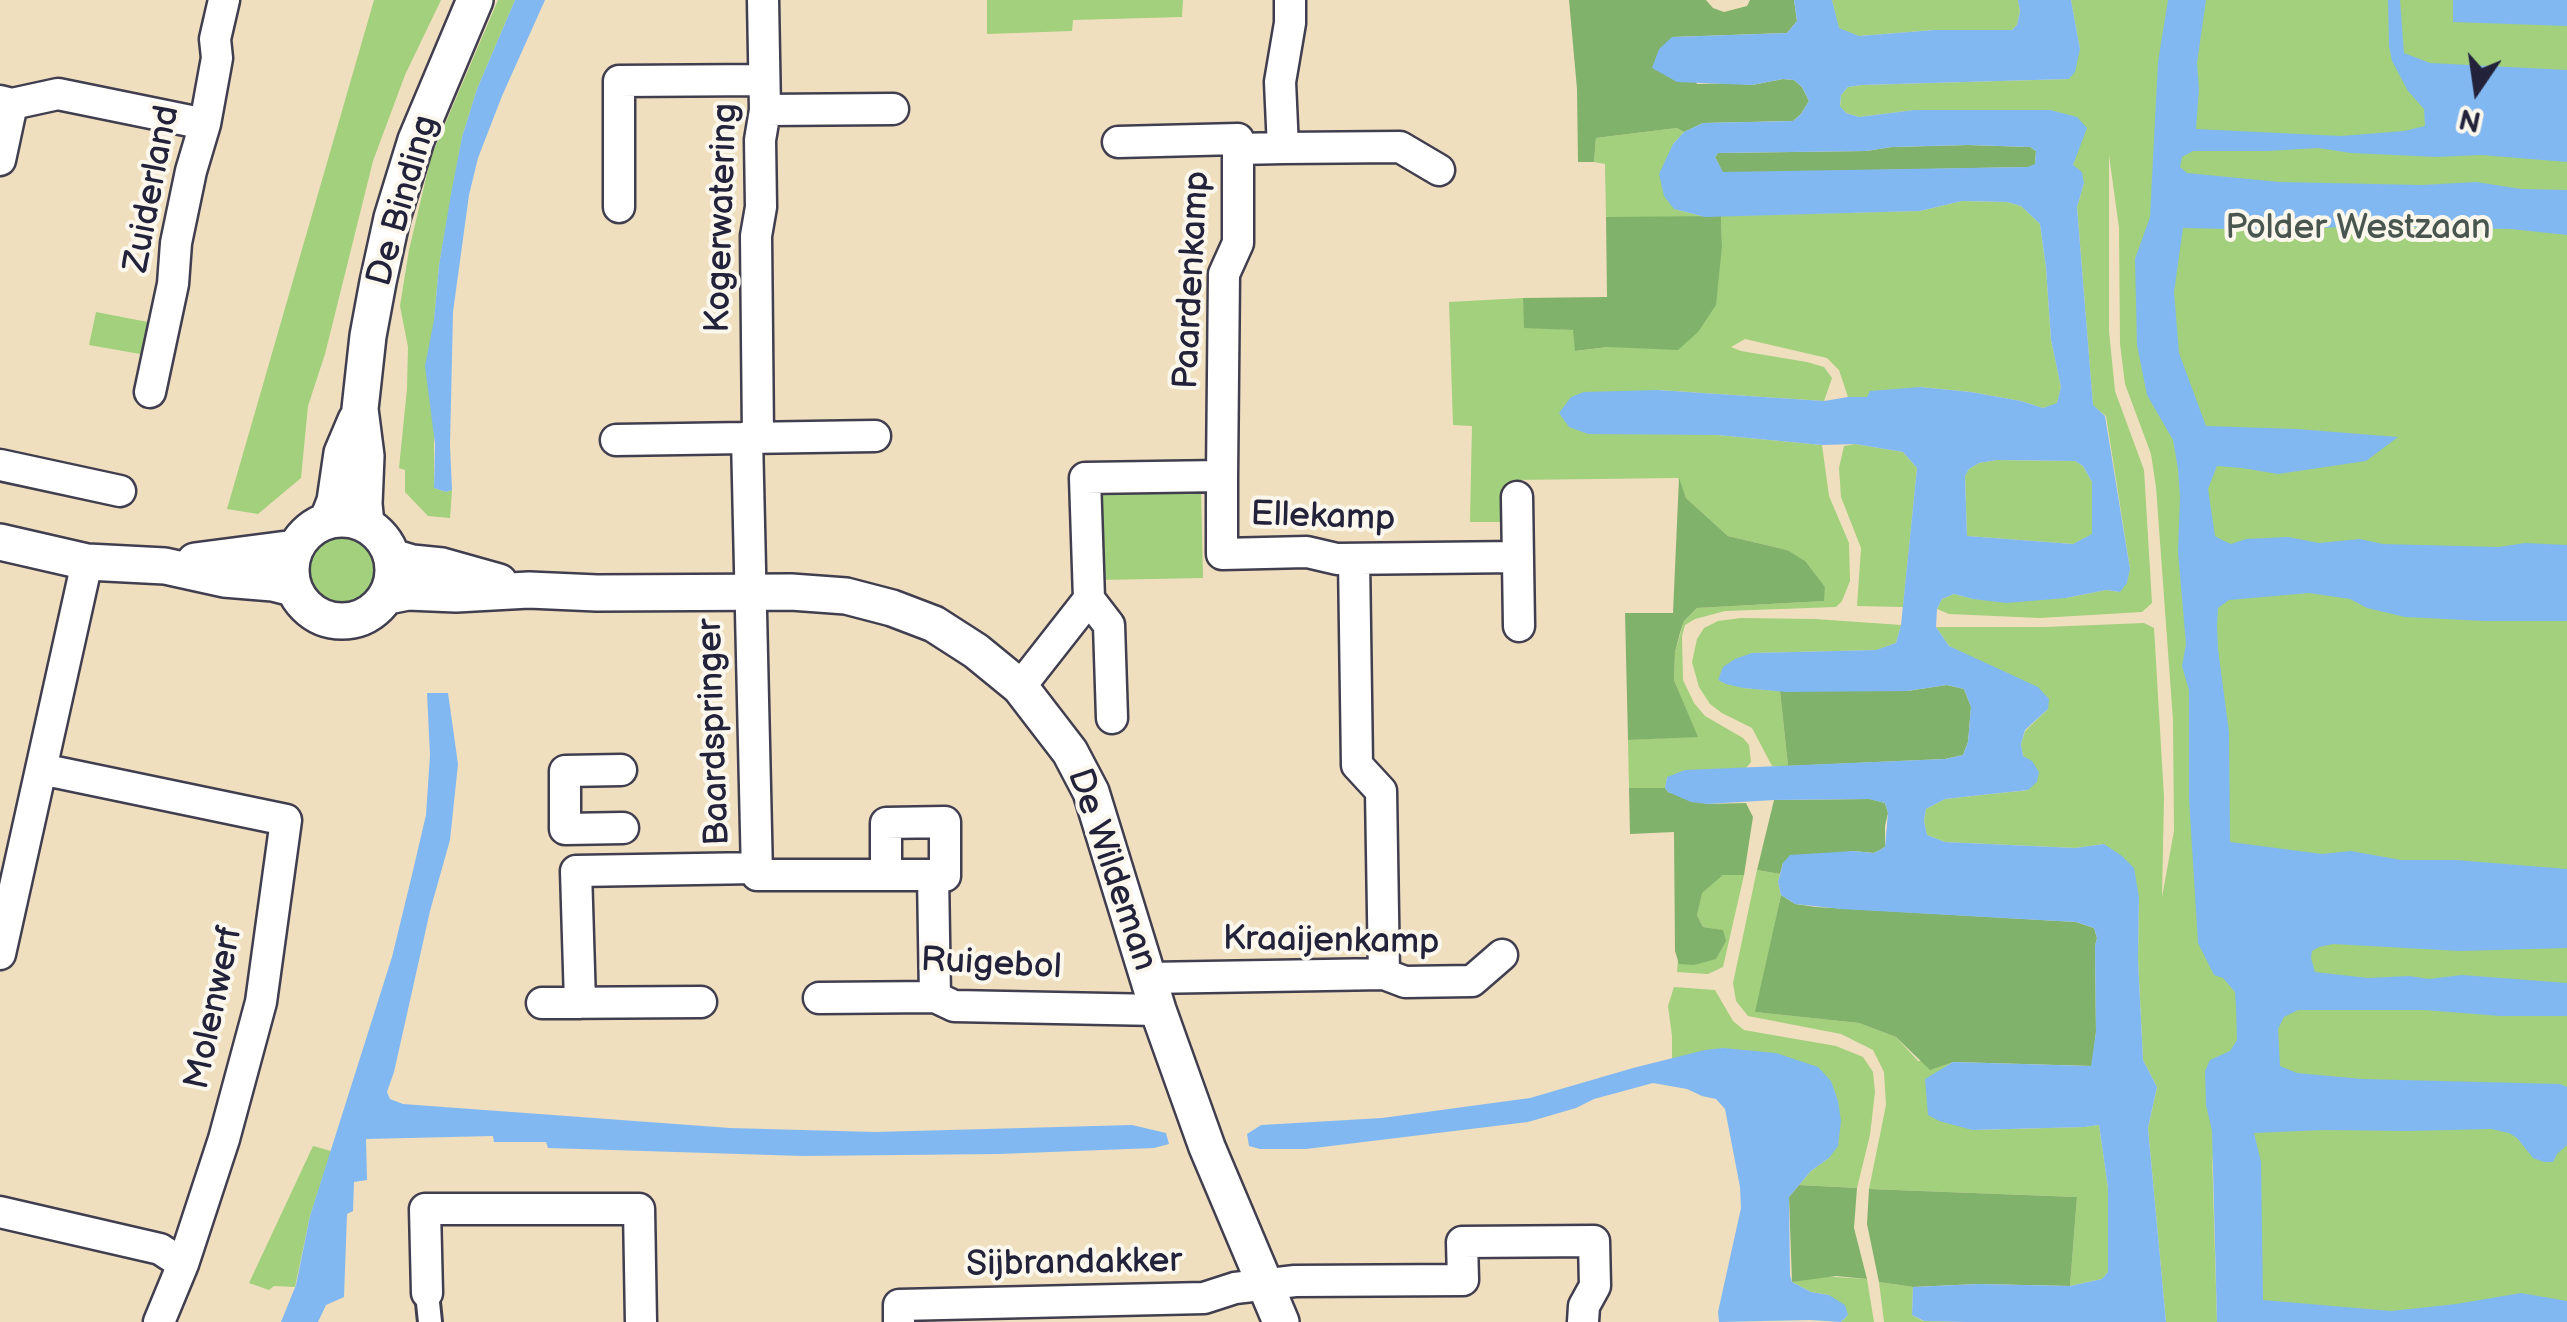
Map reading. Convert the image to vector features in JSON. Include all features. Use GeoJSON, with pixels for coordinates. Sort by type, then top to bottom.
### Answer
{"type":"FeatureCollection","features":[{"type":"Feature","properties":{"kind":"street","name":"Zuiderland"},"geometry":{"type":"LineString","coordinates":[[150,392],[173,284],[176,243],[217,58],[215,40],[224,0]]}},
{"type":"Feature","properties":{"kind":"street","name":"De Binding"},"geometry":{"type":"LineString","coordinates":[[366,524],[366,456],[360,409],[368,336],[392,218],[416,140],[475,0]]}},
{"type":"Feature","properties":{"kind":"street","name":"Kogerwatering"},"geometry":{"type":"LineString","coordinates":[[749,594],[756,236],[762,206],[763,0]]}},
{"type":"Feature","properties":{"kind":"street"},"geometry":{"type":"LineString","coordinates":[[1282,148],[1280,82],[1290,0]]}},
{"type":"Feature","properties":{"kind":"street"},"geometry":{"type":"LineString","coordinates":[[619,207],[619,81],[893,109]]}},
{"type":"Feature","properties":{"kind":"street"},"geometry":{"type":"LineString","coordinates":[[0,160],[6,103],[58,94],[204,124]]}},
{"type":"Feature","properties":{"kind":"street","name":"Paardenkamp"},"geometry":{"type":"LineString","coordinates":[[1118,142],[1238,139],[1238,242],[1224,274],[1222,476]]}},
{"type":"Feature","properties":{"kind":"street","name":"Paardenkamp"},"geometry":{"type":"LineString","coordinates":[[1238,149],[1400,147],[1439,170]]}},
{"type":"Feature","properties":{"kind":"street","name":"De Binding"},"geometry":{"type":"LineString","coordinates":[[328,519],[342,452],[360,409]]}},
{"type":"Feature","properties":{"kind":"street"},"geometry":{"type":"LineString","coordinates":[[616,440],[875,436]]}},
{"type":"Feature","properties":{"kind":"street"},"geometry":{"type":"LineString","coordinates":[[0,465],[120,491]]}},
{"type":"Feature","properties":{"kind":"street","name":"Ellekamp"},"geometry":{"type":"LineString","coordinates":[[1112,718],[1109,624],[1089,599],[1085,478],[1222,476],[1222,554],[1307,552],[1337,560],[1518,557]]}},
{"type":"Feature","properties":{"kind":"street"},"geometry":{"type":"LineString","coordinates":[[1516,496],[1519,626]]}},
{"type":"Feature","properties":{"kind":"street"},"geometry":{"type":"LineString","coordinates":[[347,518],[366,524],[382,537],[392,557],[394,575],[388,596],[368,616],[348,623],[324,619],[305,606],[292,588],[290,570],[295,548],[309,530],[328,519],[347,518]]}},
{"type":"Feature","properties":{"kind":"street"},"geometry":{"type":"LineString","coordinates":[[0,542],[86,562],[165,566],[292,588]]}},
{"type":"Feature","properties":{"kind":"street"},"geometry":{"type":"LineString","coordinates":[[165,566],[295,548]]}},
{"type":"Feature","properties":{"kind":"street","name":"De Wildeman"},"geometry":{"type":"LineString","coordinates":[[392,557],[529,590]]}},
{"type":"Feature","properties":{"kind":"street"},"geometry":{"type":"LineString","coordinates":[[1354,559],[1356,765],[1380,791],[1384,974]]}},
{"type":"Feature","properties":{"kind":"street"},"geometry":{"type":"LineString","coordinates":[[0,954],[86,562]]}},
{"type":"Feature","properties":{"kind":"street","name":"De Wildeman"},"geometry":{"type":"LineString","coordinates":[[388,596],[408,592],[529,590],[846,596],[934,624],[976,651],[1020,687],[1044,716],[1070,752],[1091,792],[1153,994],[1207,1147],[1281,1322]]}},
{"type":"Feature","properties":{"kind":"street","name":"Baardspringer"},"geometry":{"type":"LineString","coordinates":[[749,594],[757,875],[933,875]]}},
{"type":"Feature","properties":{"kind":"street"},"geometry":{"type":"LineString","coordinates":[[1020,687],[1089,599]]}},
{"type":"Feature","properties":{"kind":"street","name":"Molenwerf"},"geometry":{"type":"LineString","coordinates":[[41,769],[286,820],[260,1002],[224,1139],[183,1264]]}},
{"type":"Feature","properties":{"kind":"street"},"geometry":{"type":"LineString","coordinates":[[622,770],[565,771],[566,829],[624,828]]}},
{"type":"Feature","properties":{"kind":"street"},"geometry":{"type":"LineString","coordinates":[[886,875],[886,823],[946,822],[946,876],[933,875],[935,997]]}},
{"type":"Feature","properties":{"kind":"street"},"geometry":{"type":"LineString","coordinates":[[575,829],[580,1002]]}},
{"type":"Feature","properties":{"kind":"street","name":"Baardspringer"},"geometry":{"type":"LineString","coordinates":[[576,871],[757,868]]}},
{"type":"Feature","properties":{"kind":"street","name":"Kraaijenkamp"},"geometry":{"type":"LineString","coordinates":[[1153,994],[1384,974],[1405,982],[1472,981],[1502,955]]}},
{"type":"Feature","properties":{"kind":"street","name":"Ruigebol"},"geometry":{"type":"LineString","coordinates":[[820,998],[935,997],[954,1006],[1153,994]]}},
{"type":"Feature","properties":{"kind":"street"},"geometry":{"type":"LineString","coordinates":[[542,1003],[701,1002]]}},
{"type":"Feature","properties":{"kind":"street"},"geometry":{"type":"LineString","coordinates":[[428,1307],[424,1209],[639,1195],[641,1322]]}},
{"type":"Feature","properties":{"kind":"street"},"geometry":{"type":"LineString","coordinates":[[0,1212],[160,1249],[183,1264],[159,1322]]}},
{"type":"Feature","properties":{"kind":"street"},"geometry":{"type":"LineString","coordinates":[[1265,1284],[1463,1280],[1462,1242],[1594,1241],[1595,1286],[1584,1306],[1584,1322]]}},
{"type":"Feature","properties":{"kind":"street","name":"Sijbrandakker"},"geometry":{"type":"LineString","coordinates":[[899,1322],[899,1305],[1204,1298],[1265,1284]]}},
{"type":"Feature","properties":{"kind":"green space"},"geometry":{"type":"Polygon","coordinates":[[[374,0],[441,0],[405,75],[373,161],[325,354],[308,406],[301,478],[258,514],[227,509],[374,0]]]}},
{"type":"Feature","properties":{"kind":"green space"},"geometry":{"type":"Polygon","coordinates":[[[498,0],[515,0],[477,89],[462,137],[439,265],[434,320],[434,488],[452,490],[450,518],[428,516],[405,492],[405,470],[399,468],[408,347],[400,306],[431,157],[498,0]]]}},
{"type":"Feature","properties":{"kind":"green space"},"geometry":{"type":"Polygon","coordinates":[[[987,0],[1183,0],[1182,17],[1073,20],[1072,31],[987,34],[987,0]]]}},
{"type":"Feature","properties":{"kind":"green space"},"geometry":{"type":"Polygon","coordinates":[[[1569,0],[1706,0],[1724,12],[1747,6],[1750,0],[1794,0],[1797,21],[1787,33],[1672,37],[1697,84],[1752,85],[1794,80],[1809,101],[1793,121],[1703,123],[1684,132],[1677,128],[1596,138],[1594,162],[1578,162],[1577,89],[1569,0]]]}},
{"type":"Feature","properties":{"kind":"green space"},"geometry":{"type":"Polygon","coordinates":[[[1832,0],[2018,0],[2020,11],[2012,30],[1934,30],[1859,36],[1839,29],[1832,0]]]}},
{"type":"Feature","properties":{"kind":"green space","name":"Polder Westzaan"},"geometry":{"type":"Polygon","coordinates":[[[2071,0],[2567,0],[2567,1322],[2226,1322],[2212,1153],[2217,1322],[2166,1322],[2148,1128],[2157,1087],[2143,1060],[2139,897],[2104,844],[2075,848],[1945,842],[1927,835],[1926,809],[1945,799],[2029,790],[2021,744],[2025,731],[2048,709],[2048,699],[1949,646],[1936,627],[2144,623],[2154,628],[2164,797],[2162,897],[2174,831],[2173,720],[2156,487],[2151,454],[2125,384],[2120,344],[2119,228],[2109,155],[2109,331],[2115,391],[2144,470],[2152,603],[2142,612],[2040,618],[1949,614],[1937,609],[1942,599],[1954,594],[1973,599],[2066,598],[2106,590],[2120,592],[2130,569],[2106,416],[2093,406],[2077,207],[2084,183],[2073,165],[2081,139],[1914,110],[1859,117],[1840,107],[1841,95],[1848,87],[1862,85],[2069,79],[2080,49],[2071,0]]]}},
{"type":"Feature","properties":{"kind":"green space"},"geometry":{"type":"Polygon","coordinates":[[[1677,128],[1684,132],[1673,144],[1674,209],[1705,217],[1606,217],[1605,164],[1594,162],[1596,138],[1677,128]]]}},
{"type":"Feature","properties":{"kind":"green space"},"geometry":{"type":"Polygon","coordinates":[[[1968,145],[2030,147],[2036,151],[2035,165],[1723,173],[1715,157],[1718,153],[1968,145]]]}},
{"type":"Feature","properties":{"kind":"green space"},"geometry":{"type":"Polygon","coordinates":[[[1962,201],[2021,206],[2040,224],[2051,340],[2061,387],[2057,404],[2043,408],[1971,392],[1920,387],[1848,397],[1839,370],[1827,358],[1745,339],[1731,347],[1824,367],[1832,378],[1824,401],[1658,390],[1717,435],[1822,445],[1829,496],[1849,543],[1850,581],[1836,607],[1725,611],[1685,625],[1683,680],[1694,703],[1705,716],[1743,738],[1749,745],[1751,762],[1746,768],[1667,777],[1665,788],[1629,788],[1628,740],[1697,736],[1674,680],[1675,652],[1684,621],[1697,608],[1823,601],[1825,587],[1787,550],[1728,536],[1686,498],[1678,478],[1513,480],[1513,522],[1470,522],[1472,426],[1453,425],[1449,302],[1523,298],[1525,327],[1574,330],[1576,351],[1608,347],[1722,246],[1721,216],[1920,211],[1962,201]]]}},
{"type":"Feature","properties":{"kind":"green space"},"geometry":{"type":"Polygon","coordinates":[[[1721,216],[1716,305],[1698,332],[1678,350],[1608,347],[1575,351],[1573,330],[1524,328],[1523,298],[1607,297],[1606,217],[1721,216]]]}},
{"type":"Feature","properties":{"kind":"green space"},"geometry":{"type":"Polygon","coordinates":[[[96,312],[153,323],[146,355],[89,345],[96,312]]]}},
{"type":"Feature","properties":{"kind":"green space"},"geometry":{"type":"Polygon","coordinates":[[[1855,444],[1903,452],[1917,468],[1903,607],[1857,606],[1861,548],[1841,497],[1839,468],[1844,446],[1855,444]]]}},
{"type":"Feature","properties":{"kind":"green space"},"geometry":{"type":"Polygon","coordinates":[[[2075,461],[2083,466],[2092,482],[2093,534],[2073,544],[1967,536],[1965,476],[1979,463],[2075,461]]]}},
{"type":"Feature","properties":{"kind":"green space"},"geometry":{"type":"Polygon","coordinates":[[[1679,478],[1686,498],[1728,536],[1787,550],[1805,561],[1825,587],[1824,601],[1697,608],[1684,621],[1680,633],[1674,680],[1698,737],[1628,740],[1625,613],[1673,613],[1679,478]]]}},
{"type":"Feature","properties":{"kind":"green space"},"geometry":{"type":"Polygon","coordinates":[[[1201,489],[1203,578],[1098,580],[1097,490],[1201,489]]]}},
{"type":"Feature","properties":{"kind":"green space"},"geometry":{"type":"Polygon","coordinates":[[[342,538],[365,548],[375,571],[365,594],[342,604],[319,594],[309,571],[319,548],[342,538]]]}},
{"type":"Feature","properties":{"kind":"green space"},"geometry":{"type":"Polygon","coordinates":[[[1741,618],[1901,625],[1896,643],[1877,650],[1752,653],[1743,688],[1780,691],[1788,766],[1772,766],[1752,728],[1710,704],[1699,687],[1692,662],[1704,628],[1718,621],[1741,618]]]}},
{"type":"Feature","properties":{"kind":"green space"},"geometry":{"type":"Polygon","coordinates":[[[1947,685],[1964,689],[1971,707],[1963,755],[1788,766],[1780,691],[1907,691],[1947,685]]]}},
{"type":"Feature","properties":{"kind":"green space"},"geometry":{"type":"Polygon","coordinates":[[[1629,788],[1665,788],[1707,804],[1746,803],[1753,817],[1744,875],[1723,875],[1702,893],[1697,915],[1703,927],[1723,930],[1726,941],[1716,959],[1679,964],[1675,951],[1674,832],[1630,834],[1629,788]]]}},
{"type":"Feature","properties":{"kind":"green space"},"geometry":{"type":"Polygon","coordinates":[[[1870,799],[1885,803],[1885,847],[1874,853],[1853,851],[1783,863],[1780,874],[1757,870],[1774,800],[1870,799]]]}},
{"type":"Feature","properties":{"kind":"green space"},"geometry":{"type":"Polygon","coordinates":[[[1757,870],[1780,874],[1781,895],[1756,1012],[1859,1023],[1896,1037],[1918,1061],[1953,1062],[1925,1080],[1972,1130],[2099,1125],[2108,1188],[2108,1272],[2102,1279],[2070,1286],[2077,1197],[1869,1189],[1886,1105],[1884,1072],[1873,1050],[1841,1034],[1748,1016],[1736,1001],[1733,983],[1757,870]]]}},
{"type":"Feature","properties":{"kind":"green space"},"geometry":{"type":"Polygon","coordinates":[[[1724,874],[1744,875],[1723,967],[1708,974],[1677,972],[1678,959],[1680,964],[1722,930],[1703,927],[1697,915],[1701,893],[1724,874]]]}},
{"type":"Feature","properties":{"kind":"green space"},"geometry":{"type":"Polygon","coordinates":[[[1781,895],[1795,904],[1816,907],[2076,922],[2094,928],[2096,1032],[2092,1066],[1953,1062],[1930,1070],[1896,1037],[1859,1023],[1755,1012],[1781,895]]]}},
{"type":"Feature","properties":{"kind":"green space"},"geometry":{"type":"Polygon","coordinates":[[[1674,987],[1715,990],[1733,1021],[1744,1030],[1836,1046],[1863,1057],[1873,1072],[1875,1092],[1870,1135],[1857,1188],[1799,1185],[1829,1158],[1723,1048],[1672,1059],[1668,1006],[1674,987]]]}},
{"type":"Feature","properties":{"kind":"green space"},"geometry":{"type":"Polygon","coordinates":[[[313,1146],[331,1151],[310,1216],[295,1287],[274,1286],[269,1290],[249,1283],[313,1146]]]}},
{"type":"Feature","properties":{"kind":"green space"},"geometry":{"type":"Polygon","coordinates":[[[1799,1185],[1857,1188],[1854,1228],[1867,1279],[1836,1276],[1792,1282],[1789,1197],[1799,1185]]]}},
{"type":"Feature","properties":{"kind":"green space"},"geometry":{"type":"Polygon","coordinates":[[[1869,1189],[2077,1197],[2070,1286],[1913,1287],[1879,1282],[1867,1224],[1869,1189]]]}},
{"type":"Feature","properties":{"kind":"green space"},"geometry":{"type":"Polygon","coordinates":[[[1819,1276],[1867,1279],[1874,1322],[1841,1322],[1848,1315],[1829,1295],[1811,1292],[1792,1282],[1819,1276]]]}},
{"type":"Feature","properties":{"kind":"green space"},"geometry":{"type":"Polygon","coordinates":[[[1879,1282],[1913,1287],[1912,1315],[1923,1321],[1967,1322],[1884,1322],[1879,1282]]]}},
{"type":"Feature","properties":{"kind":"water"},"geometry":{"type":"Polygon","coordinates":[[[515,0],[545,0],[502,96],[478,158],[469,195],[453,312],[452,490],[446,492],[434,488],[435,444],[425,366],[439,265],[462,137],[477,89],[515,0]]]}},
{"type":"Feature","properties":{"kind":"water"},"geometry":{"type":"Polygon","coordinates":[[[1794,0],[1832,0],[1839,28],[1859,36],[1934,30],[2012,30],[2020,11],[2018,0],[2071,0],[2080,49],[2075,72],[2069,79],[1862,85],[1848,87],[1841,95],[1840,106],[1846,113],[1859,117],[1914,110],[2050,110],[2077,117],[2087,128],[2073,165],[2082,172],[2084,183],[2077,207],[2093,405],[2105,416],[2130,569],[2127,583],[2120,592],[2106,590],[2066,598],[2006,603],[1954,594],[1942,599],[1936,627],[1949,646],[2038,687],[2049,699],[2048,709],[2025,730],[2021,744],[2023,756],[2039,772],[2037,782],[2028,790],[1945,799],[1926,809],[1924,821],[1927,835],[1945,842],[2075,848],[2104,844],[2134,868],[2139,897],[2143,1060],[2157,1087],[2148,1128],[2166,1322],[1924,1321],[1912,1315],[1913,1287],[2070,1286],[2102,1279],[2108,1272],[2108,1188],[2099,1125],[1972,1130],[1928,1115],[1925,1079],[1953,1062],[2091,1066],[2096,1032],[2094,928],[2076,922],[1795,904],[1781,895],[1778,882],[1783,863],[1790,855],[1874,853],[1885,847],[1885,803],[1869,799],[1707,804],[1691,802],[1665,788],[1667,777],[1685,770],[1945,759],[1963,755],[1971,707],[1964,689],[1947,685],[1907,691],[1786,692],[1743,688],[1718,680],[1723,667],[1752,653],[1876,650],[1896,643],[1917,468],[1903,452],[1855,444],[1822,445],[1717,435],[1588,434],[1569,427],[1559,413],[1571,397],[1584,392],[1658,390],[1824,401],[1867,397],[1870,391],[1920,387],[1971,392],[2043,408],[2057,403],[2061,387],[2051,340],[2040,224],[2021,206],[1962,201],[1920,211],[1705,217],[1674,209],[1664,196],[1659,174],[1673,144],[1684,132],[1703,123],[1793,121],[1809,101],[1794,80],[1752,85],[1677,82],[1652,68],[1659,49],[1672,37],[1787,33],[1797,21],[1794,0]],[[1968,145],[1718,153],[1715,157],[1723,172],[2035,164],[2036,151],[2030,147],[1968,145]],[[2075,461],[1979,463],[1965,476],[1967,536],[2073,544],[2092,534],[2092,482],[2083,466],[2075,461]]]}},
{"type":"Feature","properties":{"kind":"water"},"geometry":{"type":"Polygon","coordinates":[[[2168,0],[2206,0],[2197,63],[2196,129],[2341,136],[2425,126],[2424,109],[2408,91],[2392,61],[2388,0],[2400,0],[2404,53],[2430,63],[2567,70],[2567,162],[2481,155],[2351,153],[2318,148],[2193,151],[2182,157],[2180,167],[2187,173],[2279,182],[2476,182],[2521,189],[2567,190],[2567,235],[2511,229],[2361,226],[2281,230],[2183,228],[2174,292],[2179,353],[2206,426],[2398,437],[2366,461],[2278,474],[2217,466],[2208,489],[2215,536],[2231,544],[2246,539],[2288,537],[2319,543],[2360,539],[2383,544],[2567,545],[2567,621],[2405,617],[2367,608],[2350,599],[2309,593],[2229,600],[2218,608],[2217,625],[2229,732],[2230,842],[2322,854],[2351,851],[2401,860],[2567,869],[2567,948],[2460,951],[2333,944],[2312,951],[2315,972],[2368,978],[2462,975],[2567,983],[2567,1016],[2298,1010],[2284,1017],[2278,1029],[2280,1066],[2297,1073],[2362,1079],[2560,1084],[2567,1087],[2567,1145],[2553,1162],[2544,1162],[2533,1158],[2509,1133],[2491,1129],[2254,1133],[2261,1162],[2263,1300],[2391,1311],[2521,1293],[2567,1301],[2567,1322],[2217,1322],[2212,1131],[2205,1071],[2210,1060],[2230,1051],[2237,1040],[2235,992],[2223,978],[2214,975],[2198,943],[2189,799],[2189,690],[2182,666],[2186,644],[2178,552],[2178,469],[2173,440],[2147,395],[2137,345],[2135,259],[2150,217],[2158,62],[2168,0]]]}},
{"type":"Feature","properties":{"kind":"water"},"geometry":{"type":"Polygon","coordinates":[[[2453,0],[2567,0],[2567,26],[2453,22],[2453,0]]]}},
{"type":"Feature","properties":{"kind":"water"},"geometry":{"type":"Polygon","coordinates":[[[427,693],[448,693],[458,764],[450,840],[387,1092],[390,1099],[403,1104],[730,1128],[875,1132],[1132,1125],[1166,1133],[1169,1144],[1154,1148],[999,1154],[803,1156],[548,1148],[546,1142],[494,1142],[493,1136],[366,1139],[367,1180],[354,1182],[353,1211],[347,1214],[344,1297],[326,1305],[318,1322],[281,1322],[296,1285],[310,1216],[392,957],[426,815],[430,755],[427,693]]]}},
{"type":"Feature","properties":{"kind":"water"},"geometry":{"type":"Polygon","coordinates":[[[1723,1048],[1776,1053],[1818,1067],[1831,1081],[1841,1121],[1838,1146],[1789,1197],[1790,1275],[1792,1282],[1845,1305],[1848,1315],[1841,1322],[1719,1322],[1741,1208],[1740,1187],[1725,1109],[1716,1099],[1687,1089],[1653,1083],[1528,1122],[1306,1149],[1249,1146],[1247,1134],[1261,1125],[1382,1118],[1530,1098],[1633,1068],[1723,1048]]]}}]}
